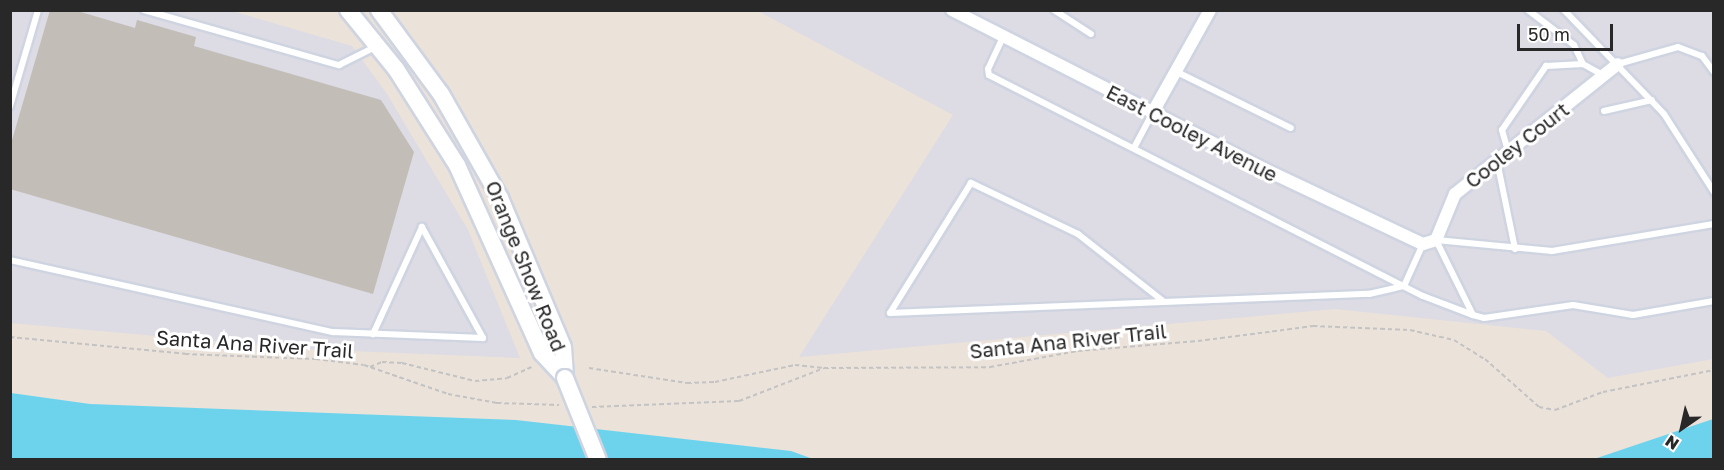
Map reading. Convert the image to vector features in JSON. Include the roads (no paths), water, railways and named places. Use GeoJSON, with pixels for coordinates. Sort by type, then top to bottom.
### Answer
{"type":"FeatureCollection","features":[{"type":"Feature","properties":{"kind":"main road","name":"Orange Show Road"},"geometry":{"type":"LineString","coordinates":[[348,10],[377,45],[424,110],[468,186],[542,353],[565,378]]}},
{"type":"Feature","properties":{"kind":"main road","name":"Orange Show Road"},"geometry":{"type":"LineString","coordinates":[[379,10],[441,94],[488,174],[563,347],[565,378]]}},
{"type":"Feature","properties":{"kind":"main road"},"geometry":{"type":"LineString","coordinates":[[468,186],[488,174]]}},
{"type":"Feature","properties":{"kind":"main road"},"geometry":{"type":"LineString","coordinates":[[565,378],[598,459]]}},
{"type":"Feature","properties":{"kind":"street","name":"East Cooley Avenue"},"geometry":{"type":"LineString","coordinates":[[952,10],[1153,112],[1430,242]]}},
{"type":"Feature","properties":{"kind":"street"},"geometry":{"type":"LineString","coordinates":[[1153,112],[1174,70],[1210,10]]}},
{"type":"Feature","properties":{"kind":"street","name":"Cooley Court"},"geometry":{"type":"LineString","coordinates":[[1430,242],[1455,194],[1618,64]]}},
{"type":"Feature","properties":{"kind":"lane"},"geometry":{"type":"LineString","coordinates":[[10,106],[38,10]]}},
{"type":"Feature","properties":{"kind":"lane"},"geometry":{"type":"LineString","coordinates":[[144,10],[339,65],[377,45]]}},
{"type":"Feature","properties":{"kind":"lane"},"geometry":{"type":"LineString","coordinates":[[1054,10],[1091,34]]}},
{"type":"Feature","properties":{"kind":"lane"},"geometry":{"type":"LineString","coordinates":[[1528,10],[1574,45],[1583,64]]}},
{"type":"Feature","properties":{"kind":"lane"},"geometry":{"type":"LineString","coordinates":[[1564,10],[1652,100],[1713,192]]}},
{"type":"Feature","properties":{"kind":"lane"},"geometry":{"type":"LineString","coordinates":[[1003,37],[989,75],[1135,146],[1404,286],[1473,315],[1484,318],[1573,305],[1633,315],[1713,301]]}},
{"type":"Feature","properties":{"kind":"lane"},"geometry":{"type":"LineString","coordinates":[[1618,64],[1678,47],[1702,56],[1713,72]]}},
{"type":"Feature","properties":{"kind":"lane"},"geometry":{"type":"LineString","coordinates":[[1508,152],[1502,130],[1546,66],[1583,64],[1604,76]]}},
{"type":"Feature","properties":{"kind":"lane"},"geometry":{"type":"LineString","coordinates":[[1174,70],[1291,128]]}},
{"type":"Feature","properties":{"kind":"lane"},"geometry":{"type":"LineString","coordinates":[[1604,111],[1652,100]]}},
{"type":"Feature","properties":{"kind":"lane"},"geometry":{"type":"LineString","coordinates":[[1135,146],[1153,112]]}},
{"type":"Feature","properties":{"kind":"lane"},"geometry":{"type":"LineString","coordinates":[[1497,160],[1515,249]]}},
{"type":"Feature","properties":{"kind":"lane"},"geometry":{"type":"LineString","coordinates":[[1163,301],[1078,234],[971,183],[890,313],[1369,294],[1404,286],[1430,242]]}},
{"type":"Feature","properties":{"kind":"lane"},"geometry":{"type":"LineString","coordinates":[[1430,242],[1552,252],[1713,224]]}},
{"type":"Feature","properties":{"kind":"lane"},"geometry":{"type":"LineString","coordinates":[[10,260],[333,332],[373,334],[483,338],[422,227],[373,334]]}},
{"type":"Feature","properties":{"kind":"lane"},"geometry":{"type":"LineString","coordinates":[[1430,242],[1473,315]]}},
{"type":"Feature","properties":{"kind":"water"},"geometry":{"type":"Polygon","coordinates":[[[11,393],[90,404],[516,420],[791,451],[813,459],[11,460],[11,393]]]}},
{"type":"Feature","properties":{"kind":"water"},"geometry":{"type":"Polygon","coordinates":[[[1713,419],[1713,459],[1594,459],[1713,419]]]}}]}
